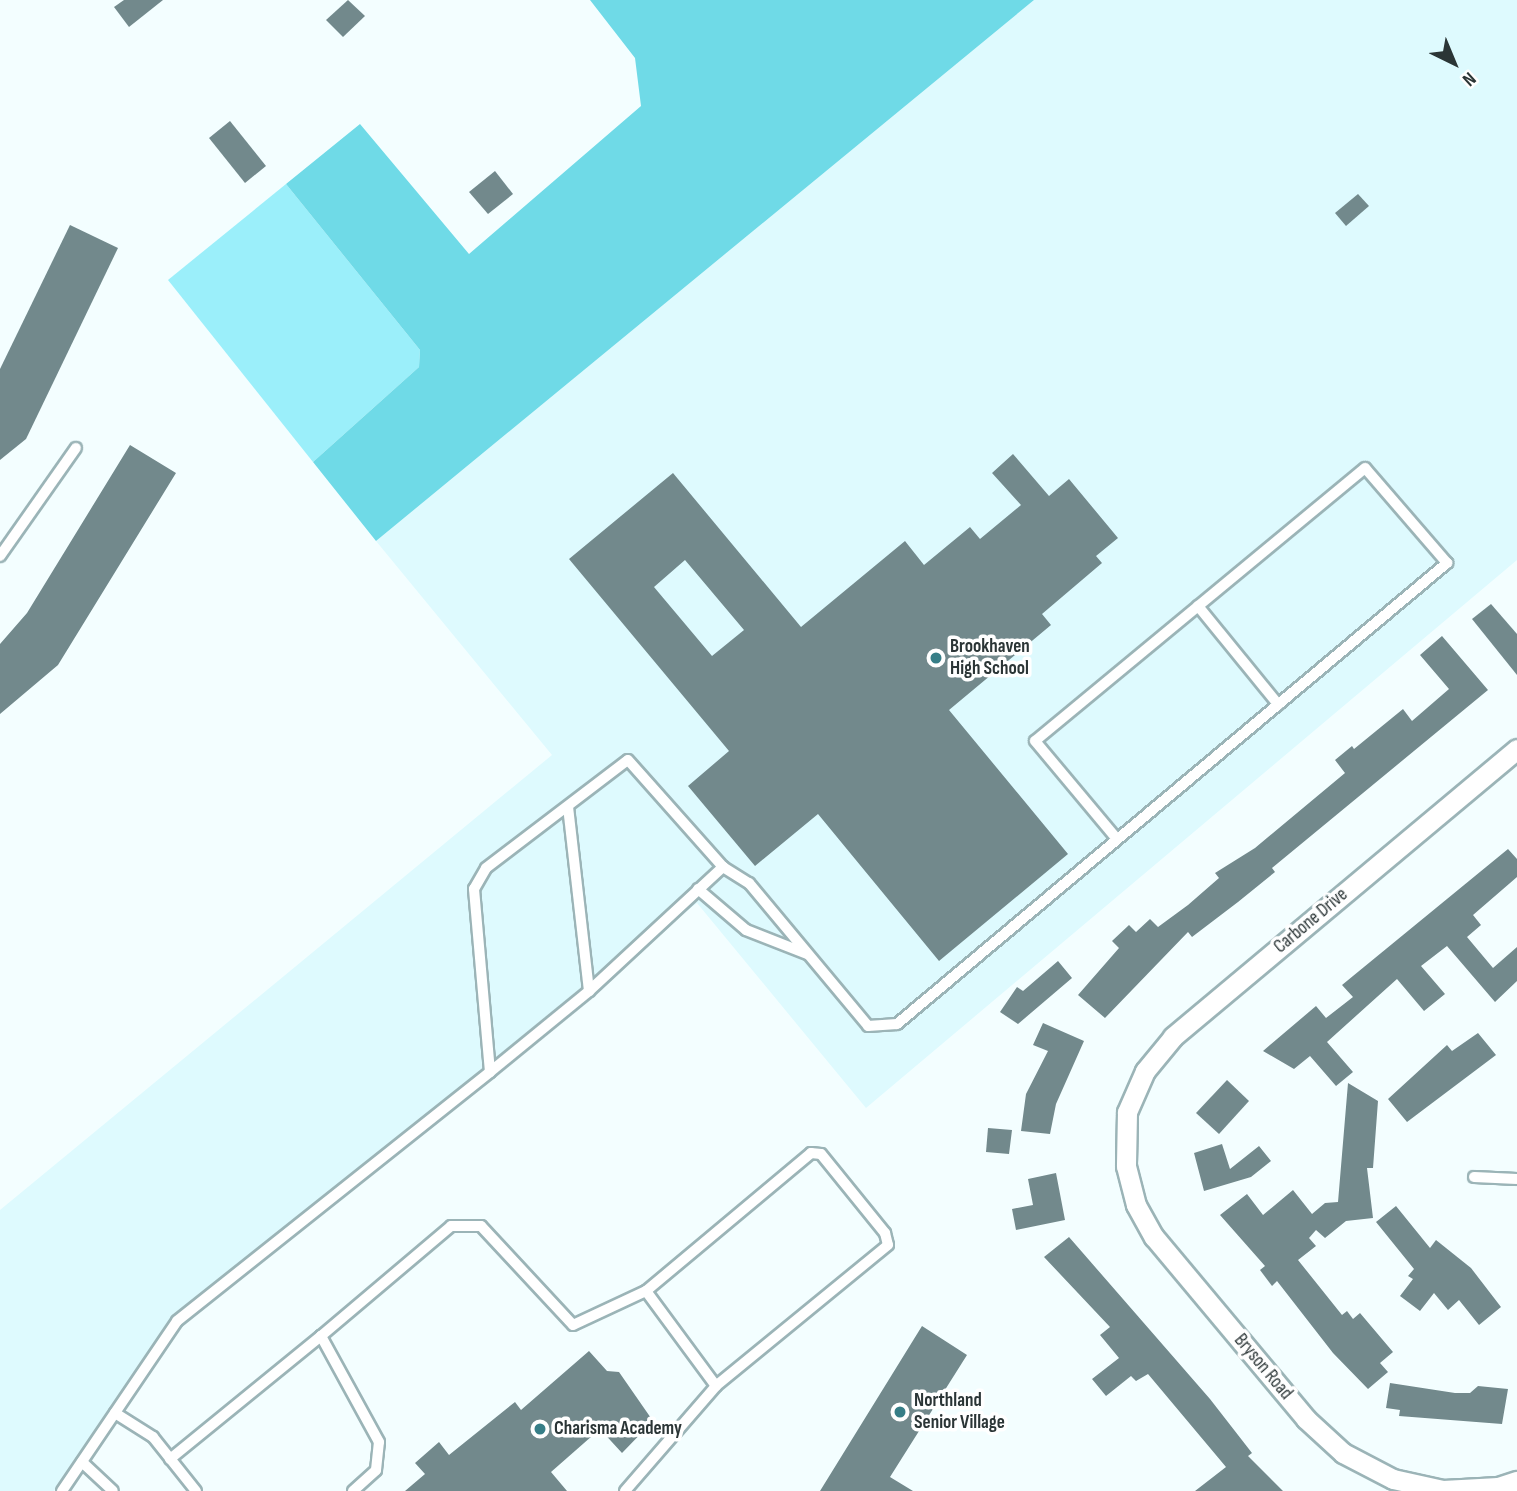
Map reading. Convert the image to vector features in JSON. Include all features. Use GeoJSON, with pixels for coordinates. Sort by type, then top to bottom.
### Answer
{"type":"FeatureCollection","features":[{"type":"Feature","properties":{"kind":"street","name":"Carbone Drive"},"geometry":{"type":"LineString","coordinates":[[1127,1112],[1145,1071],[1173,1037],[1517,748]]}},
{"type":"Feature","properties":{"kind":"street","name":"Bryson Road"},"geometry":{"type":"LineString","coordinates":[[1127,1112],[1126,1166],[1136,1205],[1154,1237],[1306,1419],[1343,1453],[1393,1479],[1443,1490],[1498,1487],[1517,1480]]}},
{"type":"Feature","properties":{"kind":"lane"},"geometry":{"type":"LineString","coordinates":[[0,556],[76,448]]}},
{"type":"Feature","properties":{"kind":"lane"},"geometry":{"type":"LineString","coordinates":[[490,1072],[474,889],[486,868],[628,760],[723,867],[749,883],[868,1026],[897,1024],[1447,563],[1365,468],[1035,741],[1116,838]]}},
{"type":"Feature","properties":{"kind":"lane"},"geometry":{"type":"LineString","coordinates":[[1198,606],[1278,704]]}},
{"type":"Feature","properties":{"kind":"lane"},"geometry":{"type":"LineString","coordinates":[[568,807],[589,991]]}},
{"type":"Feature","properties":{"kind":"lane"},"geometry":{"type":"LineString","coordinates":[[62,1491],[177,1321],[589,991],[723,867]]}},
{"type":"Feature","properties":{"kind":"lane"},"geometry":{"type":"LineString","coordinates":[[698,889],[746,930],[808,954]]}},
{"type":"Feature","properties":{"kind":"lane"},"geometry":{"type":"LineString","coordinates":[[170,1459],[451,1226],[481,1226],[573,1325],[646,1291],[811,1153],[821,1154],[885,1233],[888,1245],[716,1385],[625,1491]]}},
{"type":"Feature","properties":{"kind":"lane"},"geometry":{"type":"LineString","coordinates":[[1474,1177],[1517,1179]]}},
{"type":"Feature","properties":{"kind":"lane"},"geometry":{"type":"LineString","coordinates":[[646,1291],[716,1385]]}},
{"type":"Feature","properties":{"kind":"lane"},"geometry":{"type":"LineString","coordinates":[[321,1336],[379,1442],[376,1470],[353,1491]]}},
{"type":"Feature","properties":{"kind":"lane"},"geometry":{"type":"LineString","coordinates":[[115,1413],[153,1437],[196,1491]]}},
{"type":"Feature","properties":{"kind":"lane"},"geometry":{"type":"LineString","coordinates":[[82,1462],[113,1491]]}},
{"type":"Feature","properties":{"kind":"shaded area"},"geometry":{"type":"Polygon","coordinates":[[[590,0],[1034,0],[376,541],[313,462],[419,367],[420,350],[286,184],[360,124],[469,254],[641,106],[635,58],[590,0]]]}},
{"type":"Feature","properties":{"kind":"shaded area","name":"Brookhaven High School"},"geometry":{"type":"Polygon","coordinates":[[[1034,0],[1517,0],[1517,560],[866,1108],[697,903],[174,1315],[54,1491],[0,1491],[0,1210],[552,755],[376,541],[1034,0]]]}},
{"type":"Feature","properties":{"kind":"shaded area"},"geometry":{"type":"Polygon","coordinates":[[[286,184],[420,350],[419,367],[313,462],[168,280],[286,184]]]}},
{"type":"Feature","properties":{"kind":"building"},"geometry":{"type":"Polygon","coordinates":[[[124,0],[163,0],[129,27],[114,7],[124,0]]]}},
{"type":"Feature","properties":{"kind":"building"},"geometry":{"type":"Polygon","coordinates":[[[348,0],[365,16],[343,37],[326,20],[348,0]]]}},
{"type":"Feature","properties":{"kind":"building"},"geometry":{"type":"Polygon","coordinates":[[[230,121],[266,166],[245,183],[209,138],[230,121]]]}},
{"type":"Feature","properties":{"kind":"building"},"geometry":{"type":"Polygon","coordinates":[[[495,171],[513,194],[488,214],[469,192],[495,171]]]}},
{"type":"Feature","properties":{"kind":"building"},"geometry":{"type":"Polygon","coordinates":[[[1358,194],[1369,206],[1346,226],[1335,213],[1358,194]]]}},
{"type":"Feature","properties":{"kind":"building"},"geometry":{"type":"Polygon","coordinates":[[[70,225],[118,248],[26,439],[0,460],[0,369],[70,225]]]}},
{"type":"Feature","properties":{"kind":"building"},"geometry":{"type":"Polygon","coordinates":[[[130,445],[176,473],[58,665],[0,714],[0,644],[27,613],[130,445]]]}},
{"type":"Feature","properties":{"kind":"building"},"geometry":{"type":"Polygon","coordinates":[[[1013,454],[1049,496],[1069,479],[1118,538],[1096,556],[1102,563],[1042,614],[1051,625],[949,710],[1068,854],[939,961],[818,814],[755,866],[688,786],[729,751],[569,559],[673,473],[801,627],[905,541],[924,565],[970,527],[980,539],[1021,505],[992,473],[1013,454]],[[685,560],[654,587],[712,656],[744,630],[685,560]]]}},
{"type":"Feature","properties":{"kind":"building"},"geometry":{"type":"Polygon","coordinates":[[[1491,604],[1517,634],[1517,675],[1472,619],[1491,604]]]}},
{"type":"Feature","properties":{"kind":"building"},"geometry":{"type":"Polygon","coordinates":[[[1442,636],[1488,690],[1272,868],[1275,872],[1238,902],[1192,937],[1188,932],[1105,1018],[1078,995],[1119,948],[1112,941],[1129,925],[1136,932],[1150,919],[1158,927],[1188,905],[1219,878],[1215,873],[1255,848],[1345,773],[1335,760],[1352,746],[1354,749],[1403,709],[1412,721],[1449,689],[1420,655],[1442,636]]]}},
{"type":"Feature","properties":{"kind":"building"},"geometry":{"type":"Polygon","coordinates":[[[1508,849],[1517,859],[1517,877],[1473,915],[1481,925],[1467,937],[1493,968],[1517,947],[1517,981],[1495,1002],[1447,946],[1421,966],[1445,994],[1424,1011],[1397,979],[1327,1042],[1353,1072],[1336,1086],[1310,1056],[1294,1069],[1263,1051],[1316,1006],[1326,1018],[1353,997],[1342,985],[1508,849]]]}},
{"type":"Feature","properties":{"kind":"building"},"geometry":{"type":"Polygon","coordinates":[[[1058,961],[1072,978],[1018,1024],[1000,1012],[1017,987],[1023,991],[1058,961]]]}},
{"type":"Feature","properties":{"kind":"building"},"geometry":{"type":"Polygon","coordinates":[[[1043,1023],[1084,1041],[1056,1104],[1050,1134],[1021,1131],[1026,1094],[1048,1051],[1033,1045],[1043,1023]]]}},
{"type":"Feature","properties":{"kind":"building"},"geometry":{"type":"Polygon","coordinates":[[[1478,1033],[1496,1055],[1407,1122],[1388,1099],[1447,1045],[1452,1051],[1478,1033]]]}},
{"type":"Feature","properties":{"kind":"building"},"geometry":{"type":"Polygon","coordinates":[[[1227,1080],[1249,1101],[1219,1134],[1196,1113],[1227,1080]]]}},
{"type":"Feature","properties":{"kind":"building"},"geometry":{"type":"Polygon","coordinates":[[[1348,1083],[1378,1101],[1373,1168],[1367,1168],[1373,1218],[1346,1221],[1325,1238],[1316,1230],[1309,1238],[1316,1246],[1298,1260],[1342,1315],[1347,1311],[1353,1319],[1360,1313],[1393,1352],[1380,1363],[1388,1372],[1368,1389],[1333,1353],[1277,1281],[1272,1286],[1260,1270],[1265,1266],[1220,1215],[1247,1194],[1263,1215],[1293,1190],[1312,1214],[1325,1203],[1338,1202],[1348,1083]]]}},
{"type":"Feature","properties":{"kind":"building"},"geometry":{"type":"Polygon","coordinates":[[[988,1128],[1012,1130],[1009,1154],[986,1152],[988,1128]]]}},
{"type":"Feature","properties":{"kind":"building"},"geometry":{"type":"Polygon","coordinates":[[[1222,1144],[1230,1169],[1259,1146],[1271,1161],[1251,1177],[1204,1191],[1194,1153],[1222,1144]]]}},
{"type":"Feature","properties":{"kind":"building"},"geometry":{"type":"Polygon","coordinates":[[[1056,1173],[1065,1220],[1016,1230],[1012,1209],[1033,1205],[1028,1179],[1056,1173]]]}},
{"type":"Feature","properties":{"kind":"building"},"geometry":{"type":"Polygon","coordinates":[[[1396,1206],[1430,1248],[1436,1240],[1471,1268],[1501,1307],[1479,1325],[1459,1300],[1448,1310],[1434,1293],[1420,1311],[1400,1296],[1413,1279],[1408,1276],[1414,1269],[1376,1222],[1396,1206]]]}},
{"type":"Feature","properties":{"kind":"building"},"geometry":{"type":"Polygon","coordinates":[[[1069,1237],[1210,1399],[1252,1453],[1248,1456],[1283,1491],[1195,1491],[1226,1467],[1148,1374],[1136,1381],[1131,1376],[1106,1396],[1092,1379],[1119,1358],[1100,1335],[1110,1327],[1044,1257],[1069,1237]]]}},
{"type":"Feature","properties":{"kind":"building","name":"Northland Senior Village"},"geometry":{"type":"Polygon","coordinates":[[[922,1326],[967,1355],[890,1477],[913,1491],[820,1491],[922,1326]]]}},
{"type":"Feature","properties":{"kind":"building","name":"Charisma Academy"},"geometry":{"type":"Polygon","coordinates":[[[589,1351],[607,1371],[619,1372],[653,1421],[622,1453],[600,1429],[551,1472],[567,1491],[405,1491],[425,1474],[415,1463],[439,1442],[449,1455],[515,1402],[521,1410],[589,1351]]]}},
{"type":"Feature","properties":{"kind":"building"},"geometry":{"type":"Polygon","coordinates":[[[1390,1383],[1455,1393],[1470,1393],[1478,1386],[1508,1389],[1502,1424],[1399,1416],[1400,1410],[1386,1408],[1390,1383]]]}},
{"type":"Feature","properties":{"kind":"place","name":"Brookhaven High School"},"geometry":{"type":"Point","coordinates":[936,658]}},
{"type":"Feature","properties":{"kind":"place","name":"Northland Senior Village"},"geometry":{"type":"Point","coordinates":[900,1412]}},
{"type":"Feature","properties":{"kind":"place","name":"Charisma Academy"},"geometry":{"type":"Point","coordinates":[540,1429]}}]}
